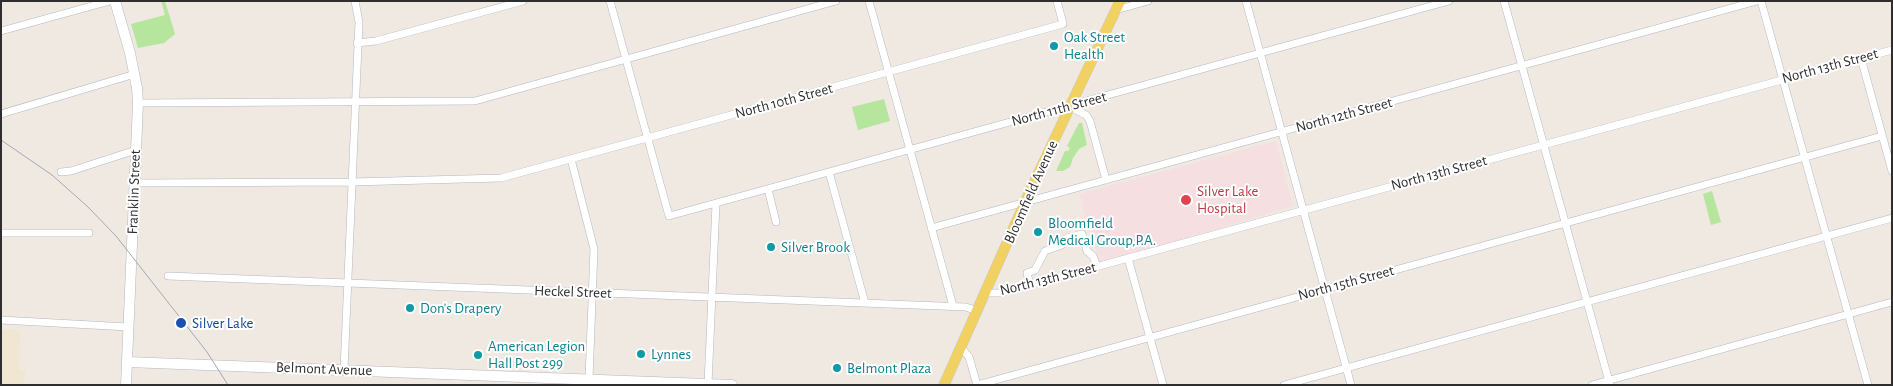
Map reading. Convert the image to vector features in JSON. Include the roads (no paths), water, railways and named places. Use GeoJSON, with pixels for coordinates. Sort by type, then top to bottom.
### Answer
{"type":"FeatureCollection","features":[{"type":"Feature","properties":{"kind":"main road","name":"Bloomfield Avenue"},"geometry":{"type":"LineString","coordinates":[[944,385],[1069,106],[1118,6]]}},
{"type":"Feature","properties":{"kind":"street"},"geometry":{"type":"LineString","coordinates":[[1,30],[110,1]]}},
{"type":"Feature","properties":{"kind":"street","name":"Franklin Street"},"geometry":{"type":"LineString","coordinates":[[115,1],[134,74],[138,103],[126,385]]}},
{"type":"Feature","properties":{"kind":"street"},"geometry":{"type":"LineString","coordinates":[[344,370],[359,16],[355,1]]}},
{"type":"Feature","properties":{"kind":"street"},"geometry":{"type":"LineString","coordinates":[[358,43],[376,41],[523,1]]}},
{"type":"Feature","properties":{"kind":"street"},"geometry":{"type":"LineString","coordinates":[[610,1],[647,138]]}},
{"type":"Feature","properties":{"kind":"street"},"geometry":{"type":"LineString","coordinates":[[138,103],[475,101],[836,1]]}},
{"type":"Feature","properties":{"kind":"street"},"geometry":{"type":"LineString","coordinates":[[868,1],[952,306]]}},
{"type":"Feature","properties":{"kind":"street","name":"North 10th Street"},"geometry":{"type":"LineString","coordinates":[[134,183],[494,179],[1063,24],[1057,1]]}},
{"type":"Feature","properties":{"kind":"street"},"geometry":{"type":"LineString","coordinates":[[1118,6],[1148,1]]}},
{"type":"Feature","properties":{"kind":"street"},"geometry":{"type":"LineString","coordinates":[[1246,1],[1351,385]]}},
{"type":"Feature","properties":{"kind":"street","name":"North 11th Street"},"geometry":{"type":"LineString","coordinates":[[647,138],[669,216],[1449,1]]}},
{"type":"Feature","properties":{"kind":"street"},"geometry":{"type":"LineString","coordinates":[[1504,1],[1609,382]]}},
{"type":"Feature","properties":{"kind":"street","name":"North 12th Street"},"geometry":{"type":"LineString","coordinates":[[931,228],[1757,1]]}},
{"type":"Feature","properties":{"kind":"street"},"geometry":{"type":"LineString","coordinates":[[1762,1],[1868,385]]}},
{"type":"Feature","properties":{"kind":"street","name":"North 13th Street"},"geometry":{"type":"LineString","coordinates":[[986,293],[1000,293],[1030,285],[1892,50]]}},
{"type":"Feature","properties":{"kind":"street"},"geometry":{"type":"LineString","coordinates":[[1861,58],[1892,171]]}},
{"type":"Feature","properties":{"kind":"street"},"geometry":{"type":"LineString","coordinates":[[1,114],[134,74]]}},
{"type":"Feature","properties":{"kind":"street"},"geometry":{"type":"LineString","coordinates":[[1069,106],[1086,115],[1090,121],[1106,180]]}},
{"type":"Feature","properties":{"kind":"street","name":"North 15th Street"},"geometry":{"type":"LineString","coordinates":[[977,385],[1882,136]]}},
{"type":"Feature","properties":{"kind":"street"},"geometry":{"type":"LineString","coordinates":[[61,172],[71,171],[136,150]]}},
{"type":"Feature","properties":{"kind":"street"},"geometry":{"type":"LineString","coordinates":[[571,159],[593,245],[590,379]]}},
{"type":"Feature","properties":{"kind":"street"},"geometry":{"type":"LineString","coordinates":[[829,172],[865,303]]}},
{"type":"Feature","properties":{"kind":"street"},"geometry":{"type":"LineString","coordinates":[[768,189],[776,222]]}},
{"type":"Feature","properties":{"kind":"street"},"geometry":{"type":"LineString","coordinates":[[702,384],[712,297],[716,204]]}},
{"type":"Feature","properties":{"kind":"street"},"geometry":{"type":"LineString","coordinates":[[1284,385],[1892,218]]}},
{"type":"Feature","properties":{"kind":"street"},"geometry":{"type":"LineString","coordinates":[[1,233],[89,233]]}},
{"type":"Feature","properties":{"kind":"street"},"geometry":{"type":"LineString","coordinates":[[1030,285],[1028,273],[1036,270],[1045,251],[1062,246],[1067,238],[1082,234],[1087,251],[1093,256],[1097,267]]}},
{"type":"Feature","properties":{"kind":"street"},"geometry":{"type":"LineString","coordinates":[[1128,258],[1163,385]]}},
{"type":"Feature","properties":{"kind":"street","name":"Heckel Street"},"geometry":{"type":"LineString","coordinates":[[168,276],[952,306],[966,307],[977,311]]}},
{"type":"Feature","properties":{"kind":"street"},"geometry":{"type":"LineString","coordinates":[[1592,385],[1609,382],[1892,302]]}},
{"type":"Feature","properties":{"kind":"street"},"geometry":{"type":"LineString","coordinates":[[1,320],[128,327]]}},
{"type":"Feature","properties":{"kind":"street"},"geometry":{"type":"LineString","coordinates":[[961,346],[969,356],[977,385]]}},
{"type":"Feature","properties":{"kind":"street","name":"Belmont Avenue"},"geometry":{"type":"LineString","coordinates":[[127,362],[732,385]]}},
{"type":"Feature","properties":{"kind":"tram line"},"geometry":{"type":"LineString","coordinates":[[1,140],[52,175],[87,206],[116,236],[207,352],[228,385]]}},
{"type":"Feature","properties":{"kind":"place","name":"Oak Street Health"},"geometry":{"type":"Point","coordinates":[1054,46]}},
{"type":"Feature","properties":{"kind":"place","name":"Silver Lake Hospital"},"geometry":{"type":"Point","coordinates":[1186,200]}},
{"type":"Feature","properties":{"kind":"place","name":"Bloomfield Medical Group,P.A."},"geometry":{"type":"Point","coordinates":[1038,232]}},
{"type":"Feature","properties":{"kind":"place","name":"Silver Brook"},"geometry":{"type":"Point","coordinates":[771,247]}},
{"type":"Feature","properties":{"kind":"place","name":"Don's Drapery"},"geometry":{"type":"Point","coordinates":[410,308]}},
{"type":"Feature","properties":{"kind":"place","name":"Silver Lake"},"geometry":{"type":"Point","coordinates":[181,323]}},
{"type":"Feature","properties":{"kind":"place","name":"Lynnes"},"geometry":{"type":"Point","coordinates":[641,354]}},
{"type":"Feature","properties":{"kind":"place","name":"American Legion Hall Post 299"},"geometry":{"type":"Point","coordinates":[478,355]}},
{"type":"Feature","properties":{"kind":"place","name":"Belmont Plaza"},"geometry":{"type":"Point","coordinates":[837,368]}}]}
